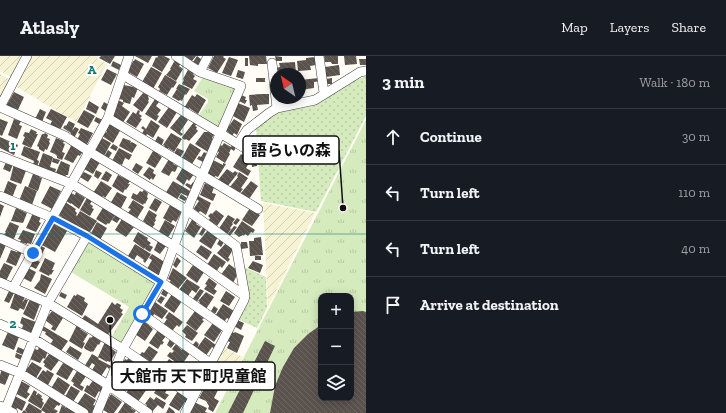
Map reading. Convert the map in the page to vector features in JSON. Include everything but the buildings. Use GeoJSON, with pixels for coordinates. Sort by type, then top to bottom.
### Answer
{"type":"FeatureCollection","features":[{"type":"Feature","properties":{"kind":"street"},"geometry":{"type":"LineString","coordinates":[[27,56],[0,107],[64,136],[187,210],[236,246],[245,296],[185,413]]}},
{"type":"Feature","properties":{"kind":"street"},"geometry":{"type":"LineString","coordinates":[[13,288],[108,118],[128,56]]}},
{"type":"Feature","properties":{"kind":"street"},"geometry":{"type":"LineString","coordinates":[[96,413],[123,349],[161,282],[187,210],[241,86],[200,72],[176,56]]}},
{"type":"Feature","properties":{"kind":"street"},"geometry":{"type":"LineString","coordinates":[[200,72],[208,56]]}},
{"type":"Feature","properties":{"kind":"street"},"geometry":{"type":"LineString","coordinates":[[319,56],[324,93]]}},
{"type":"Feature","properties":{"kind":"street"},"geometry":{"type":"LineString","coordinates":[[272,63],[277,108]]}},
{"type":"Feature","properties":{"kind":"street"},"geometry":{"type":"LineString","coordinates":[[238,144],[247,130],[277,108],[315,100],[360,72],[366,71]]}},
{"type":"Feature","properties":{"kind":"street"},"geometry":{"type":"LineString","coordinates":[[123,75],[255,154]]}},
{"type":"Feature","properties":{"kind":"street"},"geometry":{"type":"LineString","coordinates":[[108,118],[258,209]]}},
{"type":"Feature","properties":{"kind":"street"},"geometry":{"type":"LineString","coordinates":[[0,156],[72,184],[174,246],[245,296]]}},
{"type":"Feature","properties":{"kind":"street"},"geometry":{"type":"LineString","coordinates":[[0,196],[53,218],[87,236],[161,282],[228,329]]}},
{"type":"Feature","properties":{"kind":"street"},"geometry":{"type":"LineString","coordinates":[[6,410],[48,303],[87,236]]}},
{"type":"Feature","properties":{"kind":"street"},"geometry":{"type":"LineString","coordinates":[[0,238],[33,253]]}},
{"type":"Feature","properties":{"kind":"street"},"geometry":{"type":"LineString","coordinates":[[0,282],[48,303],[123,349],[193,397]]}},
{"type":"Feature","properties":{"kind":"street"},"geometry":{"type":"LineString","coordinates":[[142,314],[210,363]]}},
{"type":"Feature","properties":{"kind":"street"},"geometry":{"type":"LineString","coordinates":[[0,324],[34,339],[108,385],[148,413]]}},
{"type":"Feature","properties":{"kind":"street"},"geometry":{"type":"LineString","coordinates":[[0,365],[20,373],[84,413]]}},
{"type":"Feature","properties":{"kind":"shaded area"},"geometry":{"type":"Polygon","coordinates":[[[0,56],[22,56],[11,77],[0,71],[0,56]]]}},
{"type":"Feature","properties":{"kind":"shaded area"},"geometry":{"type":"Polygon","coordinates":[[[31,56],[98,56],[97,59],[107,64],[76,122],[15,86],[31,56]]]}},
{"type":"Feature","properties":{"kind":"shaded area"},"geometry":{"type":"Polygon","coordinates":[[[0,74],[11,80],[0,99],[0,74]]]}},
{"type":"Feature","properties":{"kind":"shaded area"},"geometry":{"type":"Polygon","coordinates":[[[263,203],[315,213],[268,307],[263,203]]]}},
{"type":"Feature","properties":{"kind":"shaded area"},"geometry":{"type":"Polygon","coordinates":[[[223,347],[243,357],[226,390],[213,383],[215,379],[208,376],[223,347]]]}},
{"type":"Feature","properties":{"kind":"green space"},"geometry":{"type":"Polygon","coordinates":[[[366,76],[366,116],[316,212],[261,201],[256,128],[276,113],[317,105],[336,91],[366,76]]]}},
{"type":"Feature","properties":{"kind":"green space"},"geometry":{"type":"Polygon","coordinates":[[[203,77],[234,86],[236,90],[219,128],[198,116],[208,102],[208,99],[194,91],[203,77]]]}},
{"type":"Feature","properties":{"kind":"green space"},"geometry":{"type":"Polygon","coordinates":[[[366,120],[366,413],[215,413],[366,120]]]}},
{"type":"Feature","properties":{"kind":"green space"},"geometry":{"type":"Polygon","coordinates":[[[88,242],[155,282],[155,285],[121,342],[112,336],[129,307],[71,272],[88,242]]]}},
{"type":"Feature","properties":{"kind":"green space"},"geometry":{"type":"Polygon","coordinates":[[[242,266],[266,277],[267,308],[257,328],[237,319],[246,299],[242,266]]]}},
{"type":"Feature","properties":{"kind":"place","name":"語らいの森"},"geometry":{"type":"Point","coordinates":[343,208]}},
{"type":"Feature","properties":{"kind":"place","name":"大館市 天下町児童館"},"geometry":{"type":"Point","coordinates":[110,320]}},
{"type":"Feature","properties":{"kind":"route"},"geometry":{"type":"LineString","coordinates":[[33,253],[53,218],[87,236],[161,282],[142,314]]}}]}
